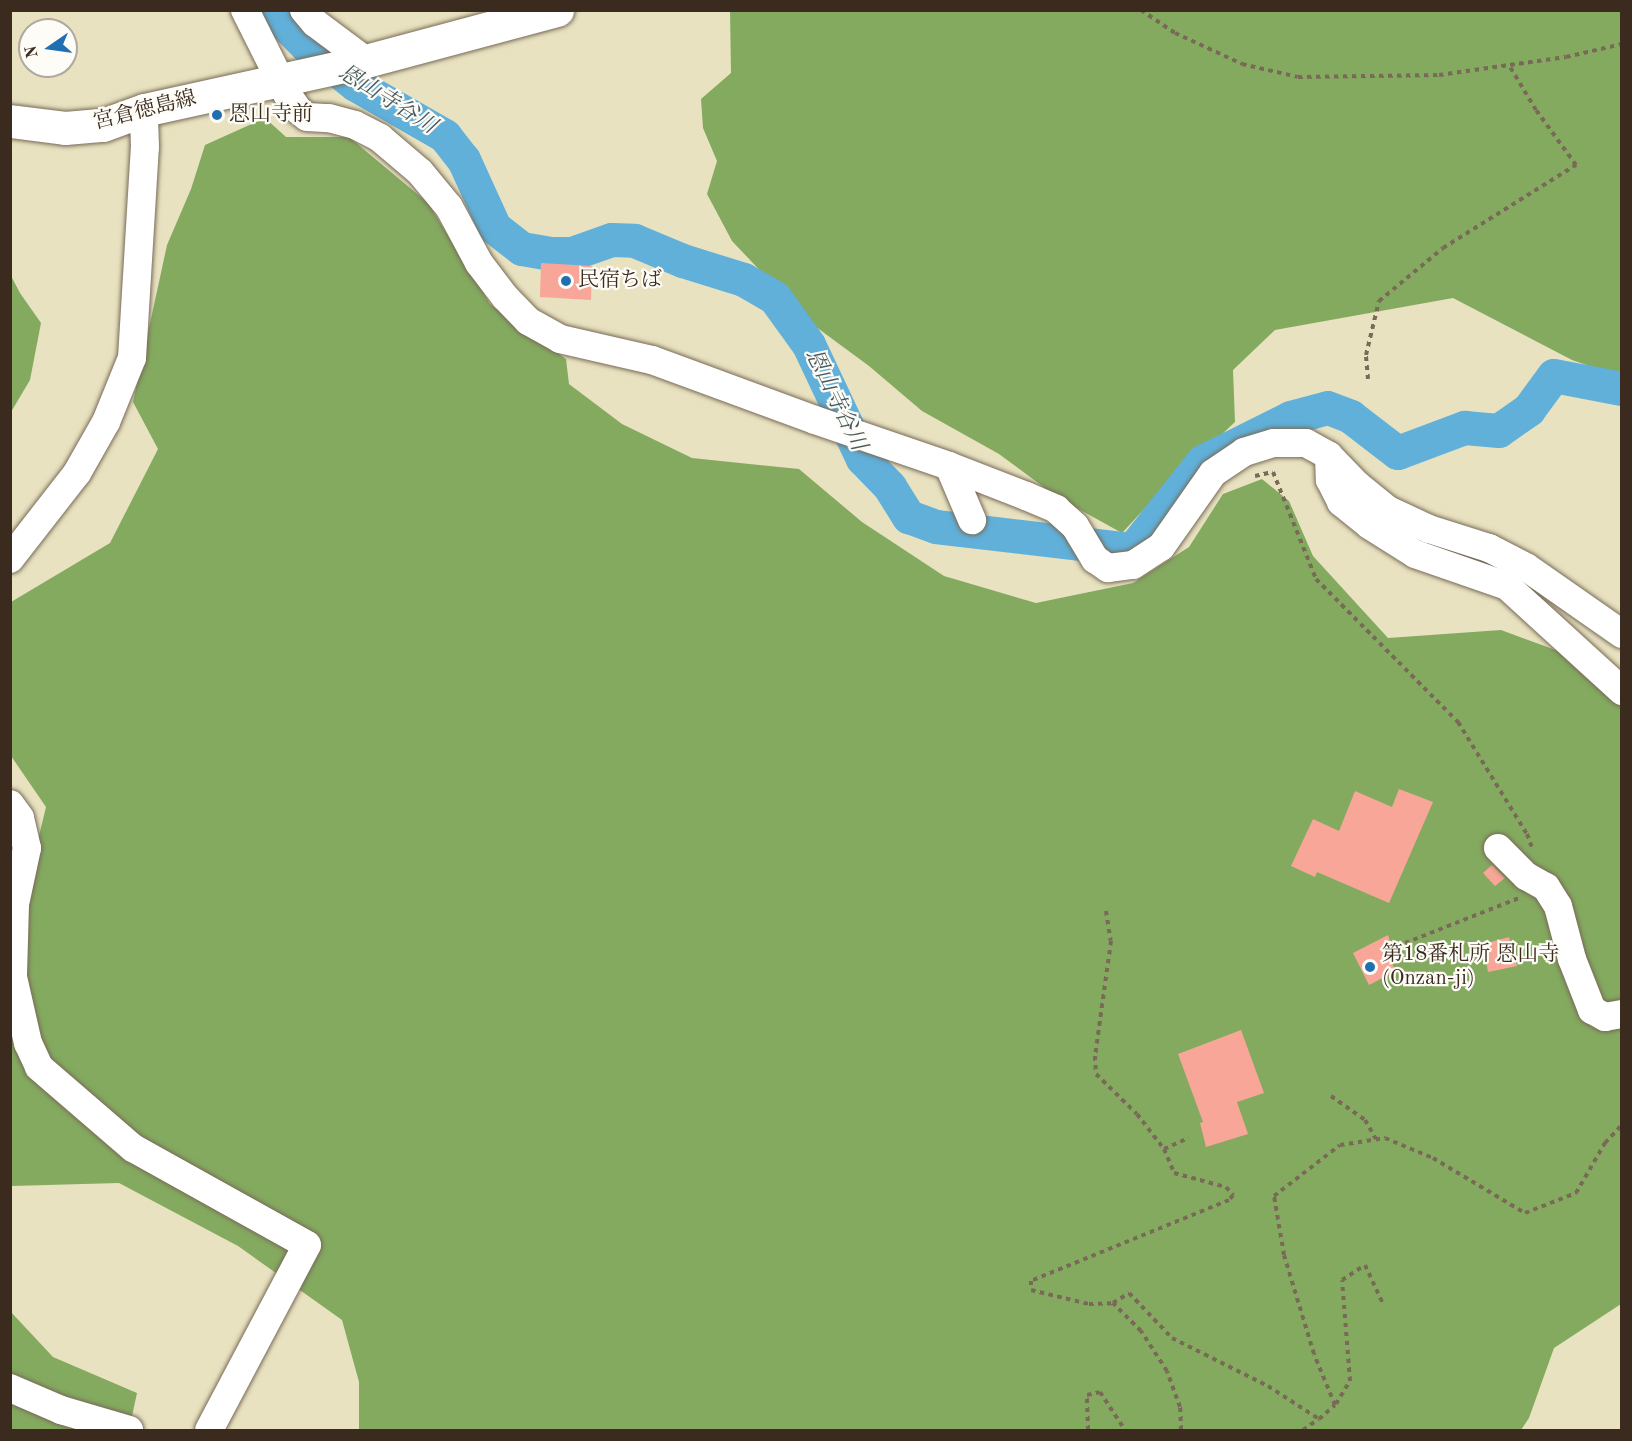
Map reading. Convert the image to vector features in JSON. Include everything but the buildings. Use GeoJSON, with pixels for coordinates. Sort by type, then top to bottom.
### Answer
{"type":"FeatureCollection","features":[{"type":"Feature","properties":{"kind":"main road","name":"宮倉徳島線"},"geometry":{"type":"LineString","coordinates":[[10,121],[65,128],[103,124],[144,110],[359,62],[557,10]]}},
{"type":"Feature","properties":{"kind":"street"},"geometry":{"type":"LineString","coordinates":[[245,10],[294,76],[287,94],[307,117],[329,118],[356,125],[380,138],[420,172],[449,207],[478,263],[505,297],[528,321],[560,339],[652,360],[949,466],[1056,509],[1075,526],[1095,559],[1108,568],[1133,565],[1161,547],[1213,473],[1244,452],[1274,443],[1306,443],[1329,456],[1358,485],[1388,510],[1429,529],[1489,548],[1526,567],[1622,634]]}},
{"type":"Feature","properties":{"kind":"street"},"geometry":{"type":"LineString","coordinates":[[304,10],[315,23],[359,62]]}},
{"type":"Feature","properties":{"kind":"street"},"geometry":{"type":"LineString","coordinates":[[10,559],[77,473],[106,422],[132,358],[141,242],[144,110]]}},
{"type":"Feature","properties":{"kind":"street"},"geometry":{"type":"LineString","coordinates":[[1329,456],[1330,480],[1341,502],[1369,525],[1414,554],[1507,586],[1622,691]]}},
{"type":"Feature","properties":{"kind":"street"},"geometry":{"type":"LineString","coordinates":[[949,466],[972,520]]}},
{"type":"Feature","properties":{"kind":"street"},"geometry":{"type":"LineString","coordinates":[[10,804],[20,818],[27,848],[15,904],[13,977],[28,1043],[39,1066],[133,1148],[307,1245],[209,1431]]}},
{"type":"Feature","properties":{"kind":"street"},"geometry":{"type":"LineString","coordinates":[[1498,848],[1526,876],[1546,887],[1558,906],[1572,959],[1592,1010],[1605,1017],[1622,1014]]}},
{"type":"Feature","properties":{"kind":"street"},"geometry":{"type":"LineString","coordinates":[[10,1388],[61,1410],[129,1431]]}},
{"type":"Feature","properties":{"kind":"path"},"geometry":{"type":"LineString","coordinates":[[1141,10],[1175,33],[1242,64],[1298,77],[1405,77],[1566,57],[1622,44]]}},
{"type":"Feature","properties":{"kind":"path"},"geometry":{"type":"LineString","coordinates":[[1368,380],[1366,355],[1379,301],[1443,248],[1576,165],[1536,110],[1509,65]]}},
{"type":"Feature","properties":{"kind":"path"},"geometry":{"type":"LineString","coordinates":[[1248,477],[1273,472],[1316,579],[1458,722],[1527,834],[1546,887],[1468,921],[1405,943]]}},
{"type":"Feature","properties":{"kind":"path"},"geometry":{"type":"LineString","coordinates":[[1106,911],[1111,940],[1095,1056],[1096,1074],[1137,1114],[1164,1149],[1174,1173],[1226,1187],[1233,1195],[1229,1200],[1031,1281],[1031,1290],[1089,1304],[1113,1303],[1129,1293],[1172,1338],[1268,1386],[1319,1419]]}},
{"type":"Feature","properties":{"kind":"path"},"geometry":{"type":"LineString","coordinates":[[1331,1096],[1365,1120],[1376,1139]]}},
{"type":"Feature","properties":{"kind":"path"},"geometry":{"type":"LineString","coordinates":[[1335,1405],[1314,1354],[1284,1255],[1274,1196],[1340,1145],[1385,1138],[1433,1158],[1525,1213],[1576,1193],[1605,1143],[1622,1125]]}},
{"type":"Feature","properties":{"kind":"path"},"geometry":{"type":"LineString","coordinates":[[1164,1149],[1189,1138]]}},
{"type":"Feature","properties":{"kind":"path"},"geometry":{"type":"LineString","coordinates":[[1303,1431],[1335,1405],[1350,1381],[1342,1280],[1365,1265],[1383,1304]]}},
{"type":"Feature","properties":{"kind":"path"},"geometry":{"type":"LineString","coordinates":[[1113,1303],[1141,1331],[1167,1371],[1180,1407],[1180,1431]]}},
{"type":"Feature","properties":{"kind":"path"},"geometry":{"type":"LineString","coordinates":[[1088,1431],[1087,1395],[1100,1392],[1125,1431]]}},
{"type":"Feature","properties":{"kind":"green space"},"geometry":{"type":"Polygon","coordinates":[[[730,11],[1621,11],[1621,377],[1572,360],[1453,298],[1275,330],[1233,370],[1235,422],[1159,493],[1122,533],[1057,497],[999,454],[922,411],[869,366],[808,321],[732,241],[707,194],[717,161],[703,128],[701,99],[731,73],[730,11]]]}},
{"type":"Feature","properties":{"kind":"green space"},"geometry":{"type":"Polygon","coordinates":[[[265,118],[286,137],[349,137],[428,203],[490,304],[566,359],[569,384],[622,424],[692,458],[799,469],[862,522],[944,576],[1036,603],[1133,583],[1189,547],[1223,494],[1262,479],[1289,501],[1313,556],[1388,638],[1501,630],[1621,674],[1621,1304],[1554,1348],[1529,1418],[1521,1430],[359,1430],[359,1382],[342,1320],[238,1246],[119,1183],[11,1186],[11,907],[23,902],[46,807],[11,756],[11,602],[110,543],[158,449],[133,402],[167,245],[191,189],[205,145],[265,118]]]}},
{"type":"Feature","properties":{"kind":"green space"},"geometry":{"type":"Polygon","coordinates":[[[10,274],[41,323],[30,380],[11,412],[10,274]]]}},
{"type":"Feature","properties":{"kind":"green space"},"geometry":{"type":"Polygon","coordinates":[[[10,1311],[53,1357],[137,1393],[129,1430],[11,1430],[10,1311]]]}},
{"type":"Feature","properties":{"kind":"waterway","name":"恩山寺谷川"},"geometry":{"type":"LineString","coordinates":[[276,10],[281,20],[308,47],[356,85],[445,136],[464,160],[495,228],[522,249],[550,254],[572,254],[612,240],[635,241],[683,261],[744,280],[775,298],[809,345],[863,459],[890,487],[909,517],[936,527],[1133,550],[1203,462],[1291,418],[1328,408],[1351,417],[1398,453],[1465,428],[1499,431],[1529,410],[1554,376],[1622,389]]}},
{"type":"Feature","properties":{"kind":"place","name":"恩山寺前"},"geometry":{"type":"Point","coordinates":[217,115]}},
{"type":"Feature","properties":{"kind":"place","name":"民宿ちば"},"geometry":{"type":"Point","coordinates":[566,281]}},
{"type":"Feature","properties":{"kind":"place","name":"第18番札所 恩山寺 (Onzan-ji)"},"geometry":{"type":"Point","coordinates":[1370,967]}}]}
